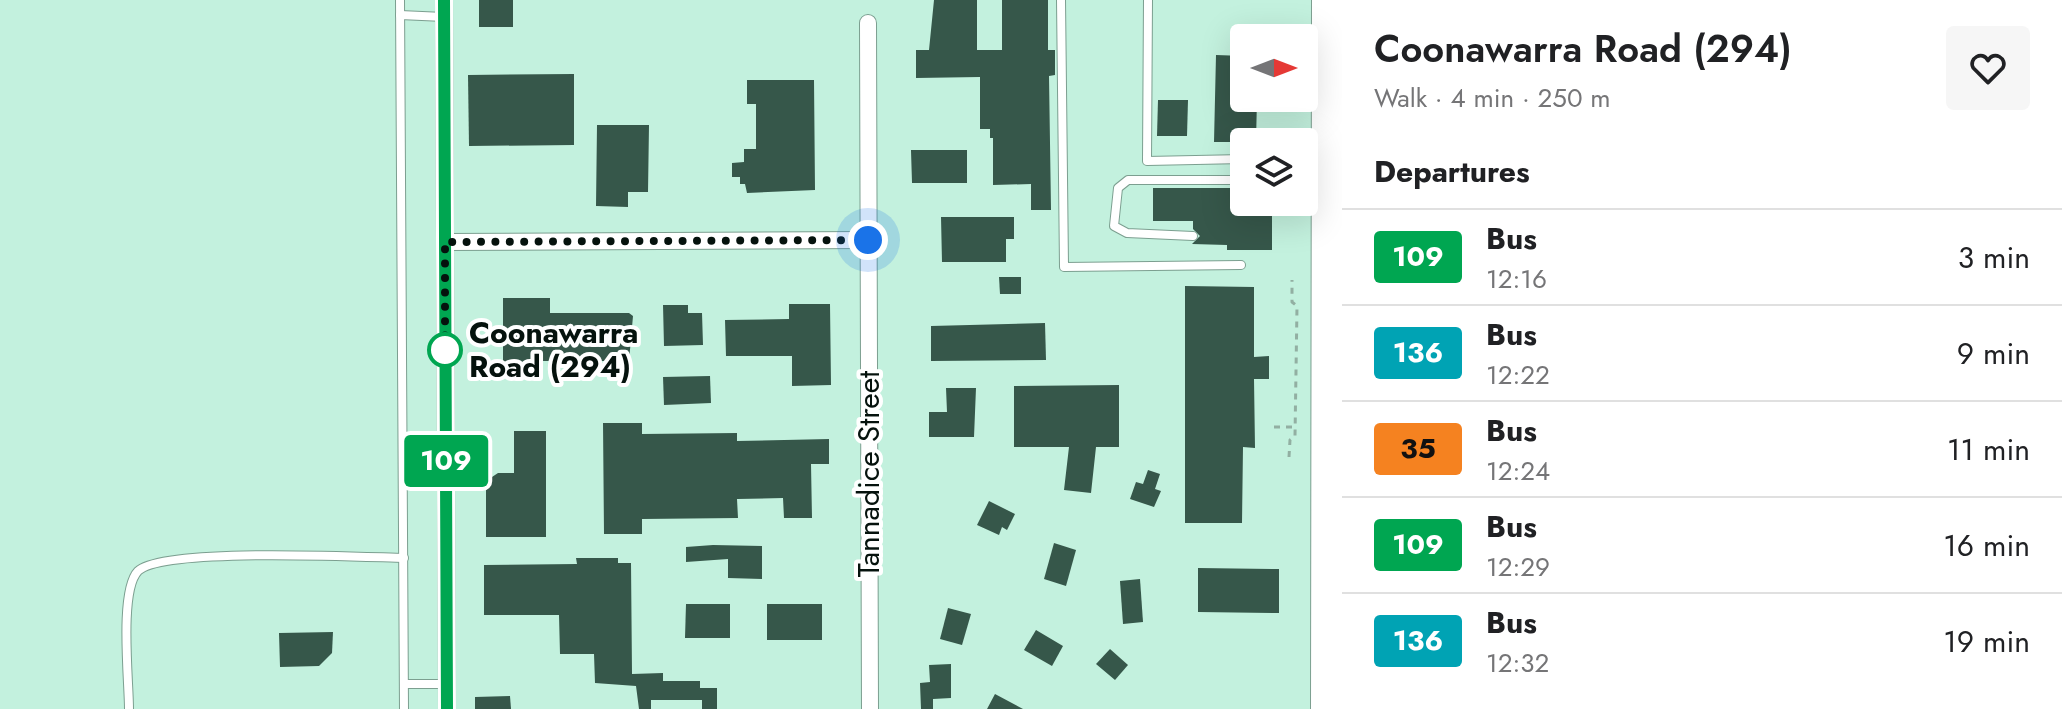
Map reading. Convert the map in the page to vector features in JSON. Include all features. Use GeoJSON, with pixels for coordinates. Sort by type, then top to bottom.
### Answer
{"type":"FeatureCollection","features":[{"type":"Feature","properties":{"kind":"street"},"geometry":{"type":"LineString","coordinates":[[1317,128],[1320,0]]}},
{"type":"Feature","properties":{"kind":"street"},"geometry":{"type":"LineString","coordinates":[[1334,0],[1335,709]]}},
{"type":"Feature","properties":{"kind":"street"},"geometry":{"type":"LineString","coordinates":[[444,9],[447,709]]}},
{"type":"Feature","properties":{"kind":"street","name":"Tannadice Street"},"geometry":{"type":"LineString","coordinates":[[868,23],[870,709]]}},
{"type":"Feature","properties":{"kind":"street"},"geometry":{"type":"LineString","coordinates":[[1312,216],[1319,709]]}},
{"type":"Feature","properties":{"kind":"street"},"geometry":{"type":"LineString","coordinates":[[445,242],[868,240]]}},
{"type":"Feature","properties":{"kind":"lane"},"geometry":{"type":"LineString","coordinates":[[400,0],[404,709]]}},
{"type":"Feature","properties":{"kind":"lane"},"geometry":{"type":"LineString","coordinates":[[1061,0],[1064,267],[1241,265]]}},
{"type":"Feature","properties":{"kind":"lane"},"geometry":{"type":"LineString","coordinates":[[1148,0],[1147,161],[1230,159]]}},
{"type":"Feature","properties":{"kind":"lane"},"geometry":{"type":"LineString","coordinates":[[400,15],[444,9]]}},
{"type":"Feature","properties":{"kind":"lane"},"geometry":{"type":"LineString","coordinates":[[1193,236],[1127,233],[1114,226],[1118,188],[1128,180],[1230,180]]}},
{"type":"Feature","properties":{"kind":"lane"},"geometry":{"type":"LineString","coordinates":[[129,709],[128,594],[138,571],[163,559],[297,555],[404,558]]}},
{"type":"Feature","properties":{"kind":"lane"},"geometry":{"type":"LineString","coordinates":[[404,684],[447,684]]}},
{"type":"Feature","properties":{"kind":"path"},"geometry":{"type":"LineString","coordinates":[[1289,457],[1295,427],[1297,306],[1292,302],[1292,280]]}},
{"type":"Feature","properties":{"kind":"path"},"geometry":{"type":"LineString","coordinates":[[1274,427],[1295,427]]}},
{"type":"Feature","properties":{"kind":"shaded area"},"geometry":{"type":"Polygon","coordinates":[[[0,0],[1342,0],[1342,709],[0,709],[0,0]]]}},
{"type":"Feature","properties":{"kind":"building"},"geometry":{"type":"Polygon","coordinates":[[[479,0],[513,0],[513,27],[479,27],[479,0]]]}},
{"type":"Feature","properties":{"kind":"building"},"geometry":{"type":"Polygon","coordinates":[[[934,0],[977,0],[977,50],[1002,50],[1002,0],[1048,0],[1048,50],[1055,50],[1055,75],[1049,76],[1051,210],[1031,210],[1031,184],[993,185],[993,138],[990,138],[990,129],[980,129],[980,77],[916,78],[916,50],[929,50],[934,0]]]}},
{"type":"Feature","properties":{"kind":"building"},"geometry":{"type":"Polygon","coordinates":[[[1216,55],[1230,56],[1230,112],[1257,112],[1256,128],[1230,128],[1230,142],[1214,142],[1216,55]]]}},
{"type":"Feature","properties":{"kind":"building"},"geometry":{"type":"Polygon","coordinates":[[[574,74],[574,145],[469,146],[468,75],[574,74]]]}},
{"type":"Feature","properties":{"kind":"building"},"geometry":{"type":"Polygon","coordinates":[[[747,80],[814,80],[815,190],[747,193],[745,184],[740,184],[740,177],[732,177],[732,163],[744,162],[744,149],[756,149],[756,104],[747,104],[747,80]]]}},
{"type":"Feature","properties":{"kind":"building"},"geometry":{"type":"Polygon","coordinates":[[[1158,100],[1188,100],[1187,136],[1157,136],[1158,100]]]}},
{"type":"Feature","properties":{"kind":"building"},"geometry":{"type":"Polygon","coordinates":[[[597,125],[649,125],[648,192],[628,192],[628,207],[596,206],[597,125]]]}},
{"type":"Feature","properties":{"kind":"building"},"geometry":{"type":"Polygon","coordinates":[[[911,150],[967,150],[967,183],[912,183],[911,150]]]}},
{"type":"Feature","properties":{"kind":"building"},"geometry":{"type":"Polygon","coordinates":[[[1153,188],[1230,188],[1230,216],[1272,216],[1272,250],[1227,250],[1227,245],[1192,244],[1200,236],[1193,229],[1193,221],[1153,221],[1153,188]]]}},
{"type":"Feature","properties":{"kind":"building"},"geometry":{"type":"Polygon","coordinates":[[[941,217],[1014,217],[1014,239],[1006,239],[1006,262],[942,262],[941,217]]]}},
{"type":"Feature","properties":{"kind":"building"},"geometry":{"type":"Polygon","coordinates":[[[999,277],[1021,277],[1021,294],[1000,294],[999,277]]]}},
{"type":"Feature","properties":{"kind":"building"},"geometry":{"type":"Polygon","coordinates":[[[1185,286],[1254,287],[1254,357],[1269,356],[1269,379],[1254,379],[1255,448],[1243,447],[1242,523],[1185,523],[1185,286]]]}},
{"type":"Feature","properties":{"kind":"building"},"geometry":{"type":"Polygon","coordinates":[[[503,298],[550,298],[550,313],[629,313],[633,316],[629,361],[529,361],[529,365],[503,365],[503,298]]]}},
{"type":"Feature","properties":{"kind":"building"},"geometry":{"type":"Polygon","coordinates":[[[789,304],[830,304],[831,385],[792,386],[792,356],[726,356],[725,320],[789,319],[789,304]]]}},
{"type":"Feature","properties":{"kind":"building"},"geometry":{"type":"Polygon","coordinates":[[[663,305],[688,305],[688,313],[702,313],[703,345],[664,346],[663,305]]]}},
{"type":"Feature","properties":{"kind":"building"},"geometry":{"type":"Polygon","coordinates":[[[1045,323],[1046,360],[931,361],[931,326],[1045,323]]]}},
{"type":"Feature","properties":{"kind":"building"},"geometry":{"type":"Polygon","coordinates":[[[710,376],[711,403],[664,405],[663,377],[710,376]]]}},
{"type":"Feature","properties":{"kind":"building"},"geometry":{"type":"Polygon","coordinates":[[[1119,385],[1119,447],[1096,447],[1091,493],[1064,490],[1069,447],[1014,447],[1014,386],[1119,385]]]}},
{"type":"Feature","properties":{"kind":"building"},"geometry":{"type":"Polygon","coordinates":[[[946,388],[976,388],[974,437],[929,437],[929,412],[947,412],[946,388]]]}},
{"type":"Feature","properties":{"kind":"building"},"geometry":{"type":"Polygon","coordinates":[[[603,423],[642,423],[642,434],[737,433],[737,441],[829,439],[829,464],[811,464],[812,518],[784,518],[783,498],[737,499],[738,518],[642,519],[642,534],[604,534],[603,423]]]}},
{"type":"Feature","properties":{"kind":"building"},"geometry":{"type":"Polygon","coordinates":[[[514,431],[546,431],[546,537],[486,537],[486,481],[498,473],[514,473],[514,431]]]}},
{"type":"Feature","properties":{"kind":"building"},"geometry":{"type":"Polygon","coordinates":[[[1148,470],[1160,474],[1155,489],[1161,491],[1154,507],[1130,499],[1136,482],[1143,484],[1148,470]]]}},
{"type":"Feature","properties":{"kind":"building"},"geometry":{"type":"Polygon","coordinates":[[[989,501],[1015,514],[1007,530],[1002,527],[999,535],[977,525],[989,501]]]}},
{"type":"Feature","properties":{"kind":"building"},"geometry":{"type":"Polygon","coordinates":[[[1054,543],[1076,550],[1066,586],[1044,579],[1054,543]]]}},
{"type":"Feature","properties":{"kind":"building"},"geometry":{"type":"Polygon","coordinates":[[[762,546],[762,579],[728,578],[728,559],[686,562],[686,547],[762,546]]]}},
{"type":"Feature","properties":{"kind":"building"},"geometry":{"type":"Polygon","coordinates":[[[576,558],[618,558],[618,563],[631,563],[632,674],[663,673],[663,681],[700,681],[700,688],[717,688],[717,709],[702,709],[702,700],[651,700],[651,709],[639,709],[636,686],[595,683],[594,654],[560,654],[559,615],[484,615],[484,565],[577,564],[576,558]]]}},
{"type":"Feature","properties":{"kind":"building"},"geometry":{"type":"Polygon","coordinates":[[[1198,568],[1279,569],[1279,613],[1198,612],[1198,568]]]}},
{"type":"Feature","properties":{"kind":"building"},"geometry":{"type":"Polygon","coordinates":[[[1140,579],[1143,622],[1123,624],[1120,581],[1140,579]]]}},
{"type":"Feature","properties":{"kind":"building"},"geometry":{"type":"Polygon","coordinates":[[[686,604],[730,604],[730,638],[685,638],[686,604]]]}},
{"type":"Feature","properties":{"kind":"building"},"geometry":{"type":"Polygon","coordinates":[[[767,604],[822,604],[822,640],[767,640],[767,604]]]}},
{"type":"Feature","properties":{"kind":"building"},"geometry":{"type":"Polygon","coordinates":[[[948,608],[971,614],[962,645],[940,639],[948,608]]]}},
{"type":"Feature","properties":{"kind":"building"},"geometry":{"type":"Polygon","coordinates":[[[1036,630],[1063,646],[1052,666],[1024,650],[1036,630]]]}},
{"type":"Feature","properties":{"kind":"building"},"geometry":{"type":"Polygon","coordinates":[[[333,632],[332,653],[319,666],[280,667],[279,633],[333,632]]]}},
{"type":"Feature","properties":{"kind":"building"},"geometry":{"type":"Polygon","coordinates":[[[1110,649],[1128,665],[1115,680],[1096,664],[1110,649]]]}},
{"type":"Feature","properties":{"kind":"building"},"geometry":{"type":"Polygon","coordinates":[[[951,664],[951,698],[933,699],[933,709],[921,709],[920,683],[930,682],[929,665],[951,664]]]}},
{"type":"Feature","properties":{"kind":"building"},"geometry":{"type":"Polygon","coordinates":[[[995,694],[1023,709],[987,709],[995,694]]]}},
{"type":"Feature","properties":{"kind":"building"},"geometry":{"type":"Polygon","coordinates":[[[510,696],[511,709],[475,709],[475,697],[510,696]]]}},
{"type":"Feature","properties":{"kind":"bus line","name":"109"},"geometry":{"type":"LineString","coordinates":[[444,0],[447,709]]}},
{"type":"Feature","properties":{"kind":"place","name":"Coonawarra Road (294)"},"geometry":{"type":"Point","coordinates":[445,350]}},
{"type":"Feature","properties":{"kind":"route"},"geometry":{"type":"LineString","coordinates":[[445,350],[445,242],[868,240]]}}]}
